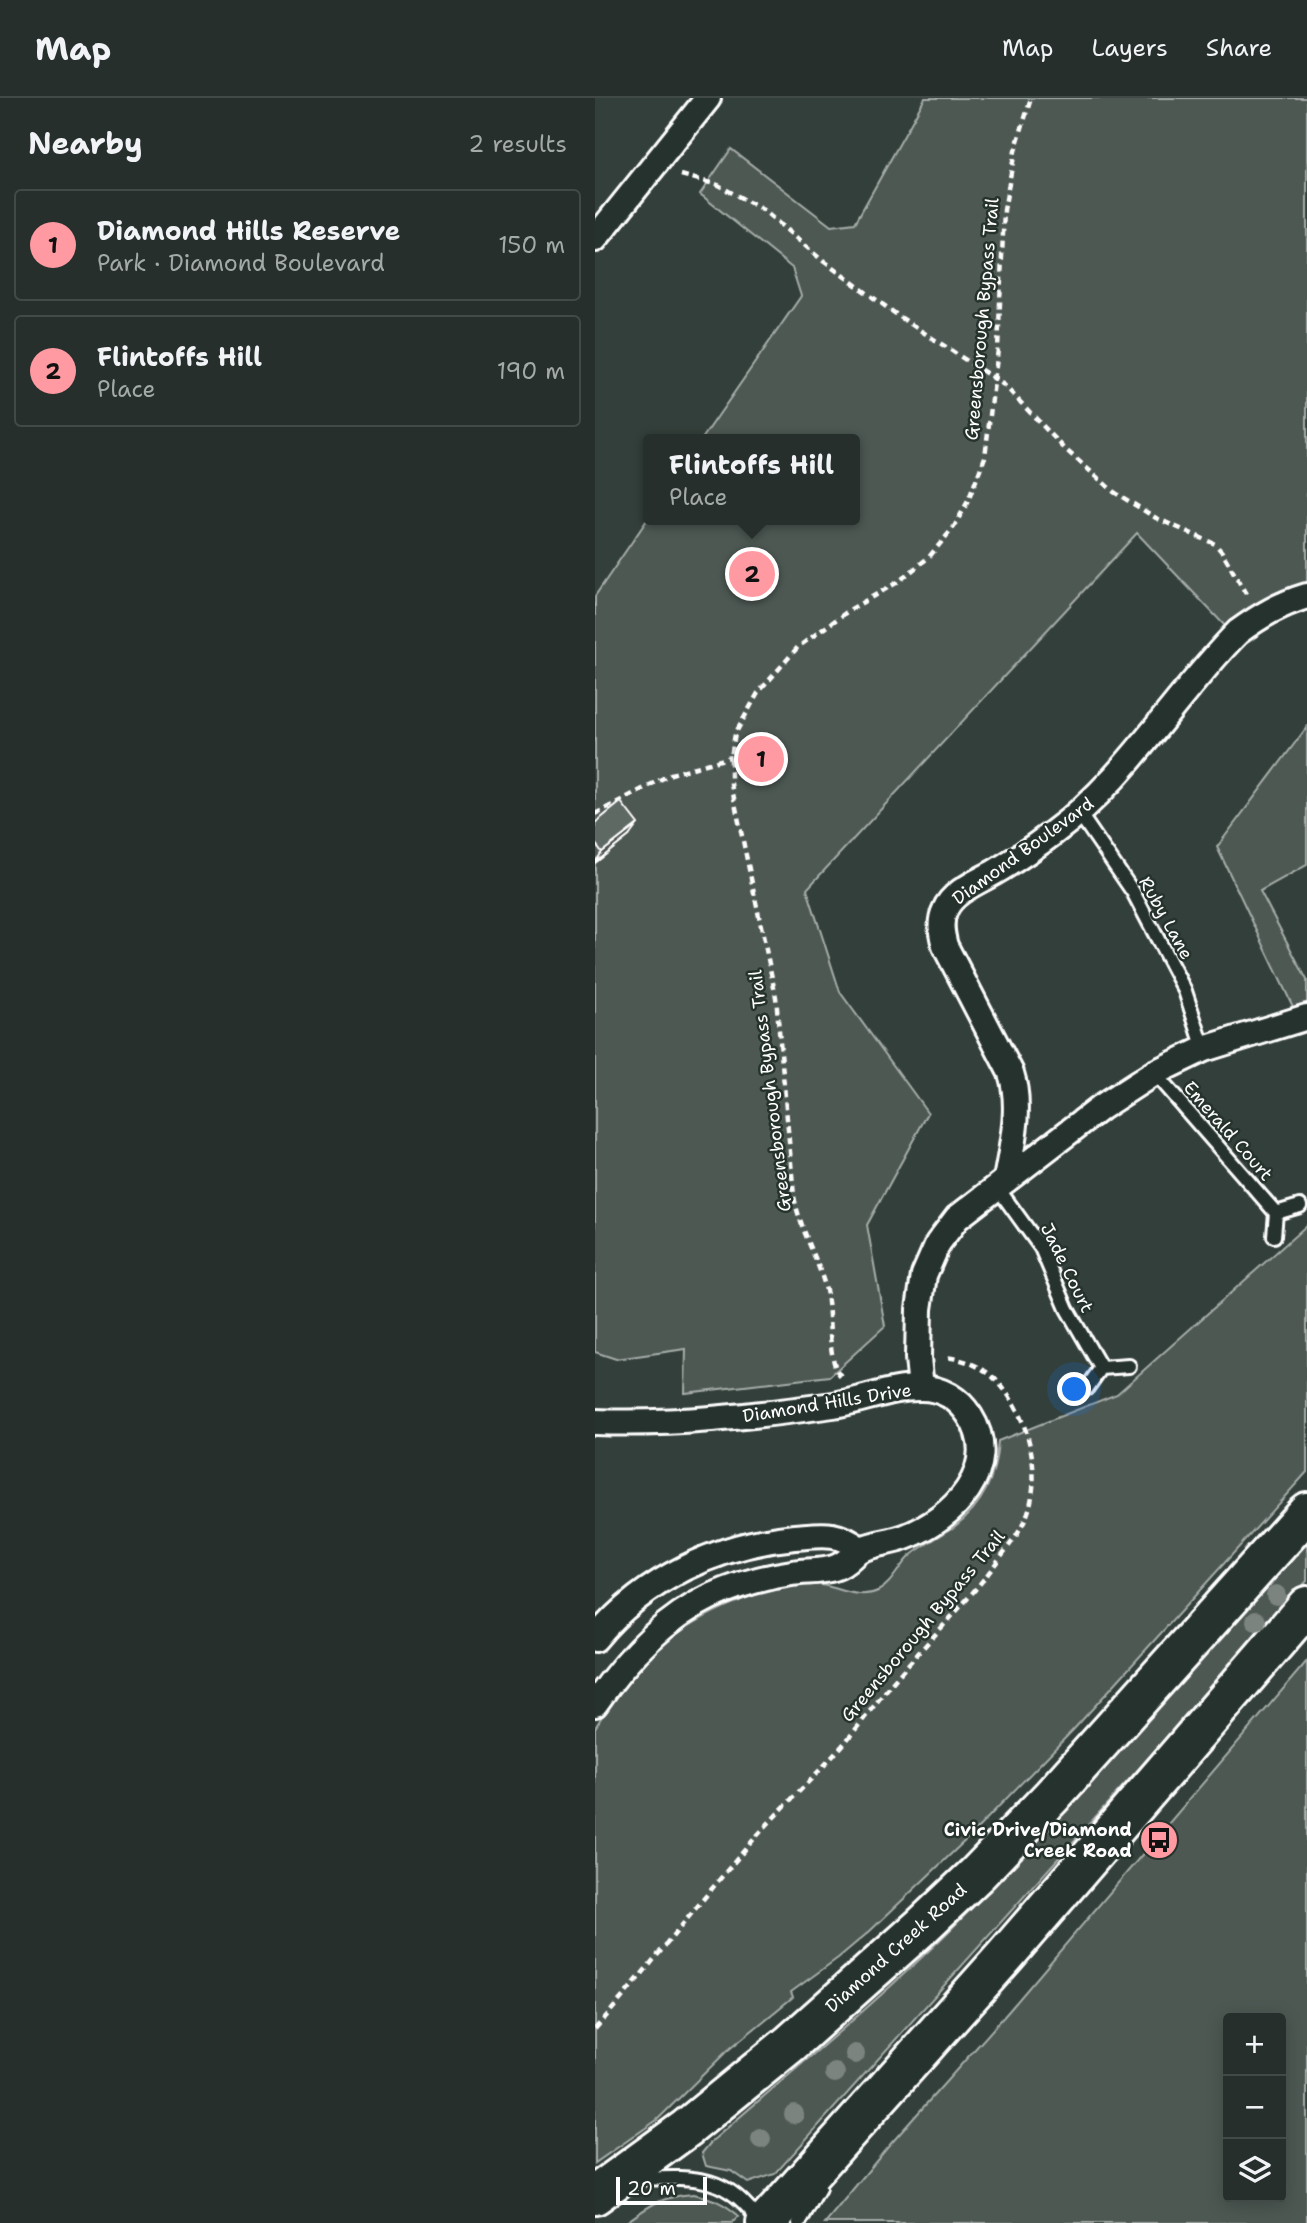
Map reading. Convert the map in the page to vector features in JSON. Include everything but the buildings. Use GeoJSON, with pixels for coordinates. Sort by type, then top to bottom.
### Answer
{"type":"FeatureCollection","features":[{"type":"Feature","properties":{"kind":"main road","name":"Diamond Creek Road"},"geometry":{"type":"LineString","coordinates":[[607,2188],[687,2128],[791,2043],[977,1874],[1052,1796],[1307,1512]]}},
{"type":"Feature","properties":{"kind":"main road"},"geometry":{"type":"LineString","coordinates":[[766,2223],[1014,1945],[1307,1606]]}},
{"type":"Feature","properties":{"kind":"street"},"geometry":{"type":"LineString","coordinates":[[595,239],[708,98]]}},
{"type":"Feature","properties":{"kind":"street","name":"Diamond Boulevard"},"geometry":{"type":"LineString","coordinates":[[1001,1183],[1016,1116],[1015,1085],[945,947],[941,922],[945,909],[953,898],[1020,857],[1079,814],[1106,789],[1225,645],[1260,615],[1279,605],[1307,596]]}},
{"type":"Feature","properties":{"kind":"street"},"geometry":{"type":"LineString","coordinates":[[921,1388],[918,1358],[924,1275],[946,1230],[957,1218],[1100,1108],[1154,1073],[1204,1049],[1307,1017]]}},
{"type":"Feature","properties":{"kind":"street","name":"Diamond Hills Drive"},"geometry":{"type":"LineString","coordinates":[[595,1423],[671,1422],[738,1417],[844,1403],[921,1388],[943,1392],[953,1397],[969,1413],[979,1433],[981,1447],[978,1472],[973,1484],[932,1522],[907,1536],[860,1549],[847,1563],[839,1566],[745,1583],[710,1597],[675,1617],[645,1643],[615,1676],[595,1704]]}},
{"type":"Feature","properties":{"kind":"street"},"geometry":{"type":"LineString","coordinates":[[595,1639],[639,1597],[669,1576],[701,1559],[776,1539],[825,1534],[845,1537],[860,1549]]}},
{"type":"Feature","properties":{"kind":"lane","name":"Ruby Lane"},"geometry":{"type":"LineString","coordinates":[[1079,814],[1139,903],[1185,991],[1204,1049]]}},
{"type":"Feature","properties":{"kind":"lane","name":"Emerald Court"},"geometry":{"type":"LineString","coordinates":[[1154,1073],[1276,1213]]}},
{"type":"Feature","properties":{"kind":"lane","name":"Jade Court"},"geometry":{"type":"LineString","coordinates":[[1001,1183],[1041,1248],[1067,1309],[1101,1368]]}},
{"type":"Feature","properties":{"kind":"lane"},"geometry":{"type":"LineString","coordinates":[[1273,1236],[1276,1213],[1300,1206]]}},
{"type":"Feature","properties":{"kind":"lane"},"geometry":{"type":"LineString","coordinates":[[1087,1388],[1101,1368],[1129,1366]]}},
{"type":"Feature","properties":{"kind":"lane"},"geometry":{"type":"LineString","coordinates":[[799,2223],[857,2121]]}},
{"type":"Feature","properties":{"kind":"lane"},"geometry":{"type":"LineString","coordinates":[[607,2188],[689,2178],[710,2181],[737,2196],[760,2223]]}},
{"type":"Feature","properties":{"kind":"path","name":"Greensborough Bypass Trail"},"geometry":{"type":"LineString","coordinates":[[853,1377],[843,1377],[833,1363],[827,1295],[795,1204],[776,997],[734,805],[730,757],[735,734],[744,715],[776,670],[819,631],[898,582],[929,557],[954,527],[968,501],[985,457],[998,348],[1004,210],[1013,159],[1031,98]]}},
{"type":"Feature","properties":{"kind":"path"},"geometry":{"type":"LineString","coordinates":[[651,171],[697,178],[743,197],[899,317],[1010,390],[1079,463],[1114,492],[1140,509],[1219,548],[1260,615]]}},
{"type":"Feature","properties":{"kind":"path"},"geometry":{"type":"LineString","coordinates":[[595,814],[671,774],[730,757]]}},
{"type":"Feature","properties":{"kind":"path","name":"Greensborough Bypass Trail"},"geometry":{"type":"LineString","coordinates":[[595,2029],[748,1846],[843,1744],[890,1686],[964,1604],[1024,1523],[1033,1494],[1034,1476],[1018,1412],[993,1377],[968,1362],[934,1356],[918,1358]]}},
{"type":"Feature","properties":{"kind":"shaded area"},"geometry":{"type":"Polygon","coordinates":[[[925,98],[1307,98],[1307,585],[1227,628],[1137,533],[807,889],[840,992],[928,1113],[867,1225],[885,1326],[830,1376],[685,1393],[686,1349],[616,1359],[595,1352],[595,596],[644,525],[860,525],[860,434],[705,434],[801,296],[792,268],[700,194],[731,149],[831,226],[855,223],[925,98]]]}},
{"type":"Feature","properties":{"kind":"shaded area"},"geometry":{"type":"Polygon","coordinates":[[[1307,727],[1307,865],[1260,891],[1307,980],[1307,1004],[1294,1009],[1217,847],[1307,727]]]}},
{"type":"Feature","properties":{"kind":"shaded area"},"geometry":{"type":"Polygon","coordinates":[[[1307,1225],[1307,1472],[1074,1729],[971,1835],[870,1931],[791,1992],[793,1997],[727,2051],[657,2120],[595,2163],[595,1728],[623,1686],[655,1651],[673,1637],[715,1612],[747,1598],[780,1587],[805,1583],[860,1594],[869,1594],[883,1588],[910,1556],[954,1527],[973,1509],[991,1478],[998,1441],[1117,1394],[1307,1225]]]}},
{"type":"Feature","properties":{"kind":"shaded area"},"geometry":{"type":"Polygon","coordinates":[[[1307,1536],[1307,1581],[775,2174],[748,2183],[731,2171],[706,2166],[702,2153],[712,2141],[890,1987],[994,1886],[1086,1788],[1307,1536]]]}},
{"type":"Feature","properties":{"kind":"shaded area"},"geometry":{"type":"Polygon","coordinates":[[[1307,1661],[1307,2223],[825,2223],[887,2148],[1008,2012],[1307,1661]]]}},
{"type":"Feature","properties":{"kind":"shaded area"},"geometry":{"type":"Polygon","coordinates":[[[694,2194],[718,2202],[739,2216],[732,2223],[625,2223],[657,2202],[694,2194]]]}},
{"type":"Feature","properties":{"kind":"place","name":"Flintoffs Hill"},"geometry":{"type":"Point","coordinates":[752,574]}},
{"type":"Feature","properties":{"kind":"place","name":"Diamond Hills Reserve"},"geometry":{"type":"Point","coordinates":[761,759]}},
{"type":"Feature","properties":{"kind":"place","name":"Civic Drive/Diamond Creek Road"},"geometry":{"type":"Point","coordinates":[1159,1840]}}]}
